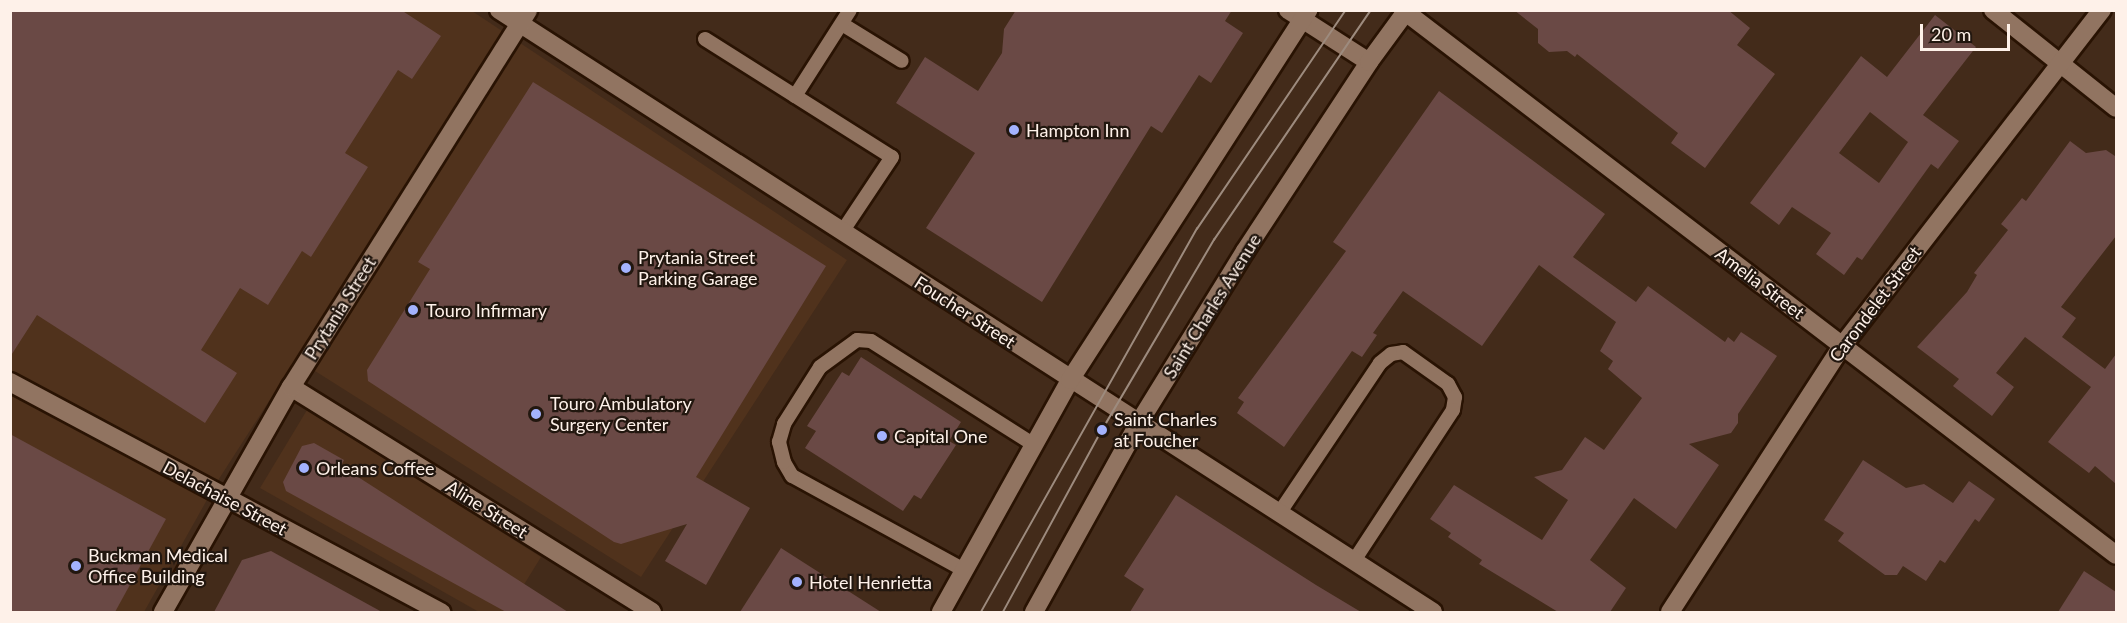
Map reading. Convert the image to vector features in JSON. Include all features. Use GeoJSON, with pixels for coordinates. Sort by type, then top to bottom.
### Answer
{"type":"FeatureCollection","features":[{"type":"Feature","properties":{"kind":"street","name":"Foucher Street"},"geometry":{"type":"LineString","coordinates":[[499,10],[523,17],[842,232],[1070,380],[1140,421],[1433,612]]}},
{"type":"Feature","properties":{"kind":"street"},"geometry":{"type":"LineString","coordinates":[[1993,10],[2116,108]]}},
{"type":"Feature","properties":{"kind":"street","name":"Carondelet Street"},"geometry":{"type":"LineString","coordinates":[[1670,612],[1842,346],[2102,10]]}},
{"type":"Feature","properties":{"kind":"street","name":"Saint Charles Avenue"},"geometry":{"type":"LineString","coordinates":[[1034,612],[1140,421],[1245,250],[1405,11]]}},
{"type":"Feature","properties":{"kind":"street","name":"Amelia Street"},"geometry":{"type":"LineString","coordinates":[[1405,11],[2116,555]]}},
{"type":"Feature","properties":{"kind":"street"},"geometry":{"type":"LineString","coordinates":[[941,612],[1070,380],[1299,13],[1369,62]]}},
{"type":"Feature","properties":{"kind":"street","name":"Prytania Street"},"geometry":{"type":"LineString","coordinates":[[163,612],[225,498],[291,387],[523,17]]}},
{"type":"Feature","properties":{"kind":"street","name":"Delachaise Street"},"geometry":{"type":"LineString","coordinates":[[10,382],[441,612]]}},
{"type":"Feature","properties":{"kind":"street","name":"Aline Street"},"geometry":{"type":"LineString","coordinates":[[291,387],[652,612]]}},
{"type":"Feature","properties":{"kind":"lane"},"geometry":{"type":"LineString","coordinates":[[795,96],[850,10]]}},
{"type":"Feature","properties":{"kind":"lane"},"geometry":{"type":"LineString","coordinates":[[842,24],[902,61]]}},
{"type":"Feature","properties":{"kind":"lane"},"geometry":{"type":"LineString","coordinates":[[705,39],[892,157],[842,232]]}},
{"type":"Feature","properties":{"kind":"lane"},"geometry":{"type":"LineString","coordinates":[[964,570],[819,493],[792,476],[784,462],[779,442],[784,424],[820,367],[856,340],[871,341],[1034,445]]}},
{"type":"Feature","properties":{"kind":"lane"},"geometry":{"type":"LineString","coordinates":[[1280,512],[1380,363],[1391,354],[1403,352],[1448,384],[1455,397],[1453,410],[1354,561]]}},
{"type":"Feature","properties":{"kind":"shaded area","name":"Touro Infirmary"},"geometry":{"type":"Polygon","coordinates":[[[10,11],[472,11],[847,260],[641,577],[296,359],[217,482],[144,612],[11,612],[10,11]]]}},
{"type":"Feature","properties":{"kind":"shaded area"},"geometry":{"type":"Polygon","coordinates":[[[307,410],[541,557],[507,612],[479,612],[260,488],[307,410]]]}},
{"type":"Feature","properties":{"kind":"building"},"geometry":{"type":"Polygon","coordinates":[[[10,10],[401,10],[441,36],[412,79],[398,70],[345,153],[368,167],[311,257],[302,251],[268,305],[240,288],[201,350],[237,373],[205,423],[37,315],[10,357],[10,10]]]}},
{"type":"Feature","properties":{"kind":"building"},"geometry":{"type":"Polygon","coordinates":[[[1016,10],[1232,10],[1225,21],[1243,33],[1211,83],[1199,75],[1162,133],[1151,126],[1042,302],[926,228],[975,153],[896,103],[925,57],[978,91],[1002,53],[1004,29],[1016,10]]]}},
{"type":"Feature","properties":{"kind":"building"},"geometry":{"type":"Polygon","coordinates":[[[1514,10],[1728,10],[1750,28],[1737,45],[1775,74],[1705,168],[1671,143],[1678,133],[1577,54],[1575,57],[1567,51],[1549,52],[1538,43],[1538,29],[1514,10]]]}},
{"type":"Feature","properties":{"kind":"building"},"geometry":{"type":"Polygon","coordinates":[[[1935,15],[1976,47],[1923,115],[1959,141],[1938,169],[1931,164],[1862,260],[1857,257],[1844,275],[1816,254],[1831,233],[1792,207],[1779,225],[1750,203],[1861,56],[1887,77],[1935,15]],[[1870,112],[1839,153],[1879,183],[1908,142],[1870,112]]]}},
{"type":"Feature","properties":{"kind":"building","name":"Prytania Street Parking Garage"},"geometry":{"type":"Polygon","coordinates":[[[533,82],[826,266],[696,477],[750,508],[706,585],[665,561],[687,524],[621,544],[614,542],[368,381],[367,370],[430,269],[418,262],[533,82]]]}},
{"type":"Feature","properties":{"kind":"building"},"geometry":{"type":"Polygon","coordinates":[[[1439,91],[1605,214],[1573,257],[1636,302],[1648,286],[1725,342],[1728,337],[1734,342],[1741,332],[1777,356],[1738,414],[1738,423],[1731,433],[1689,444],[1719,465],[1676,529],[1634,498],[1590,560],[1626,588],[1610,612],[1558,612],[1479,564],[1482,560],[1448,537],[1451,533],[1430,519],[1454,485],[1542,540],[1568,500],[1534,477],[1562,470],[1585,437],[1604,450],[1642,398],[1608,369],[1613,361],[1600,351],[1616,322],[1539,265],[1482,346],[1403,291],[1373,333],[1377,335],[1362,357],[1352,351],[1284,447],[1237,413],[1244,402],[1238,398],[1346,251],[1333,242],[1439,91]]]}},
{"type":"Feature","properties":{"kind":"building"},"geometry":{"type":"Polygon","coordinates":[[[2070,141],[2086,153],[2106,150],[2115,156],[2116,236],[2061,307],[2076,318],[2062,337],[2105,369],[2116,354],[2116,484],[2095,466],[2089,473],[2048,442],[2091,387],[2025,337],[1996,373],[2014,387],[1992,416],[1953,386],[1959,379],[1917,347],[1967,292],[1977,275],[1974,273],[2008,230],[2001,224],[2022,198],[2026,201],[2070,141]]]}},
{"type":"Feature","properties":{"kind":"building","name":"Capital One"},"geometry":{"type":"Polygon","coordinates":[[[861,357],[961,422],[949,441],[956,445],[921,499],[914,495],[903,511],[805,448],[816,431],[807,426],[842,372],[849,376],[861,357]]]}},
{"type":"Feature","properties":{"kind":"building","name":"Buckman Medical Office Building"},"geometry":{"type":"Polygon","coordinates":[[[10,434],[166,519],[115,612],[10,612],[10,434]]]}},
{"type":"Feature","properties":{"kind":"building"},"geometry":{"type":"Polygon","coordinates":[[[314,443],[344,460],[341,466],[568,612],[506,612],[286,491],[283,482],[302,446],[314,443]]]}},
{"type":"Feature","properties":{"kind":"building"},"geometry":{"type":"Polygon","coordinates":[[[1863,460],[1906,488],[1924,484],[1953,503],[1969,481],[1995,499],[1979,522],[1975,519],[1945,563],[1940,560],[1926,581],[1903,566],[1897,575],[1885,575],[1838,541],[1844,533],[1824,520],[1863,460]]]}},
{"type":"Feature","properties":{"kind":"building"},"geometry":{"type":"Polygon","coordinates":[[[1176,495],[1361,612],[1130,612],[1144,589],[1124,576],[1176,495]]]}},
{"type":"Feature","properties":{"kind":"building","name":"Hotel Henrietta"},"geometry":{"type":"Polygon","coordinates":[[[781,548],[881,612],[740,612],[781,548]]]}},
{"type":"Feature","properties":{"kind":"building"},"geometry":{"type":"Polygon","coordinates":[[[271,551],[382,612],[214,612],[242,560],[271,551]]]}},
{"type":"Feature","properties":{"kind":"building"},"geometry":{"type":"Polygon","coordinates":[[[2084,571],[2116,592],[2116,612],[2058,612],[2084,571]]]}},
{"type":"Feature","properties":{"kind":"tram line"},"geometry":{"type":"LineString","coordinates":[[981,612],[1197,229],[1346,10]]}},
{"type":"Feature","properties":{"kind":"tram line"},"geometry":{"type":"LineString","coordinates":[[1003,612],[1102,430],[1214,240],[1371,10]]}},
{"type":"Feature","properties":{"kind":"place","name":"Hampton Inn"},"geometry":{"type":"Point","coordinates":[1014,130]}},
{"type":"Feature","properties":{"kind":"place","name":"Prytania Street Parking Garage"},"geometry":{"type":"Point","coordinates":[626,268]}},
{"type":"Feature","properties":{"kind":"place","name":"Touro Infirmary"},"geometry":{"type":"Point","coordinates":[413,310]}},
{"type":"Feature","properties":{"kind":"place","name":"Touro Ambulatory Surgery Center"},"geometry":{"type":"Point","coordinates":[536,414]}},
{"type":"Feature","properties":{"kind":"place","name":"Saint Charles at Foucher"},"geometry":{"type":"Point","coordinates":[1102,430]}},
{"type":"Feature","properties":{"kind":"place","name":"Capital One"},"geometry":{"type":"Point","coordinates":[882,436]}},
{"type":"Feature","properties":{"kind":"place","name":"Orleans Coffee"},"geometry":{"type":"Point","coordinates":[304,468]}},
{"type":"Feature","properties":{"kind":"place","name":"Buckman Medical Office Building"},"geometry":{"type":"Point","coordinates":[76,566]}},
{"type":"Feature","properties":{"kind":"place","name":"Hotel Henrietta"},"geometry":{"type":"Point","coordinates":[797,582]}}]}
